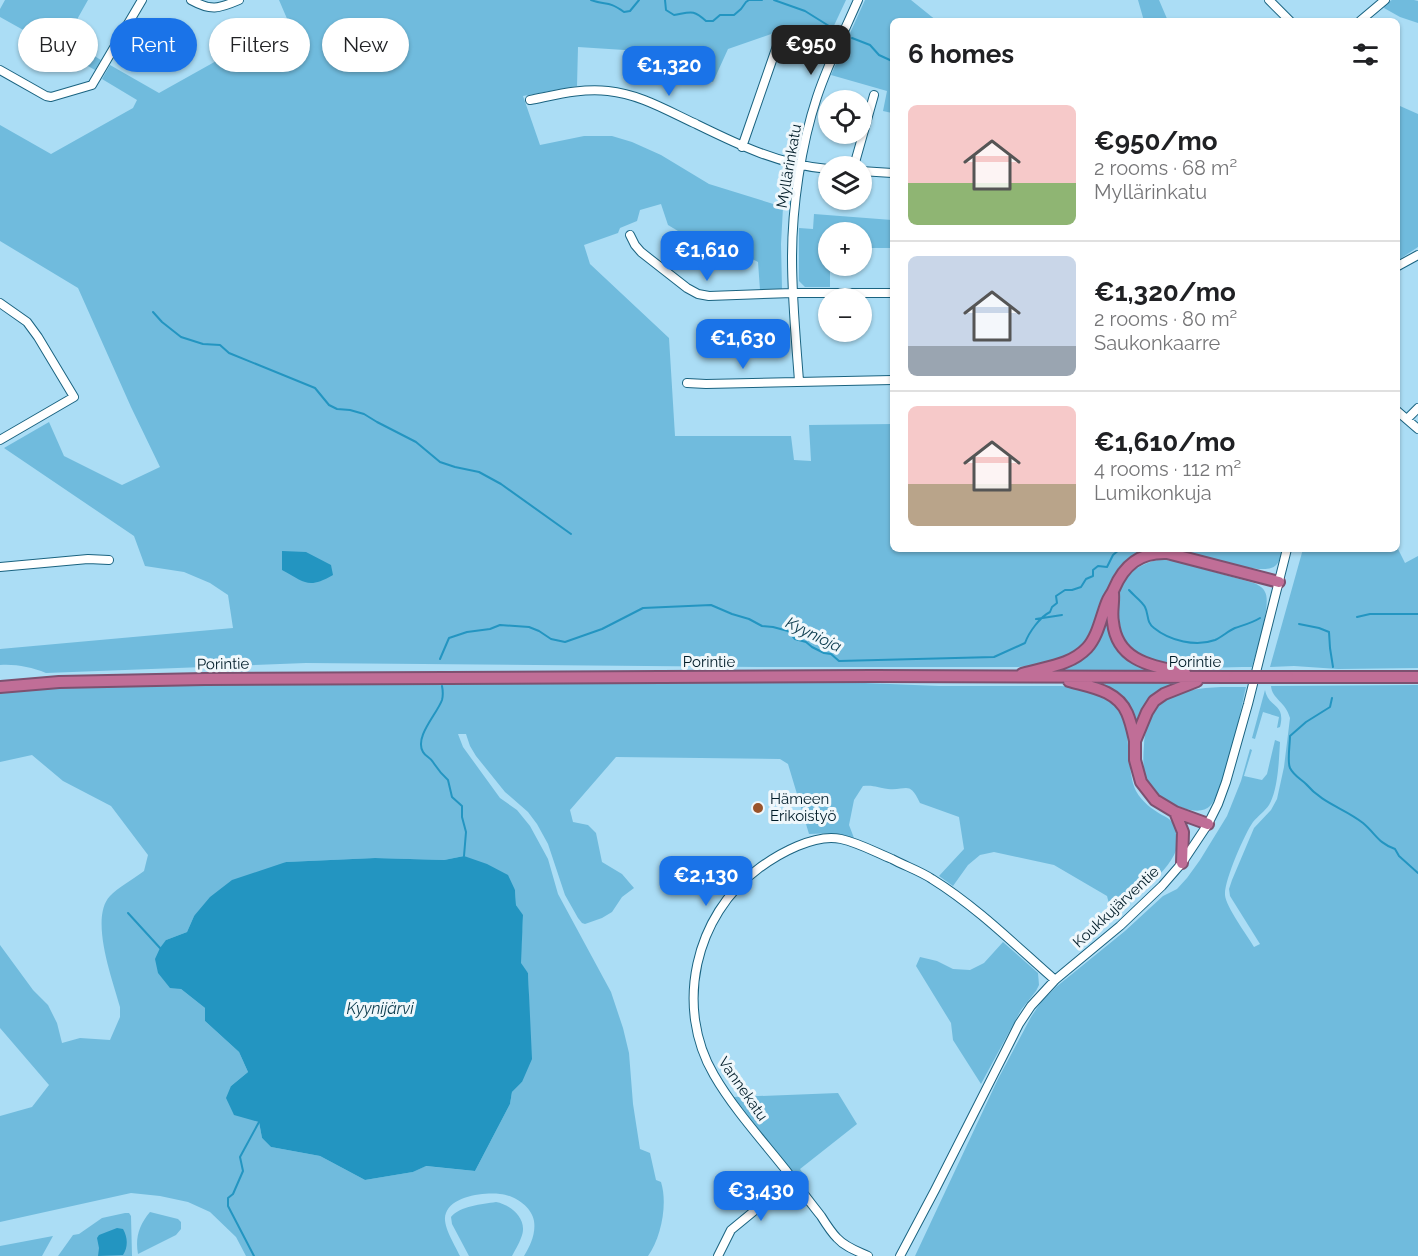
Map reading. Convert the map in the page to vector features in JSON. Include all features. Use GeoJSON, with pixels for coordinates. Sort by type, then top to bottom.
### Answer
{"type":"FeatureCollection","features":[{"type":"Feature","properties":{"kind":"highway"},"geometry":{"type":"LineString","coordinates":[[1011,677],[1067,662],[1081,654],[1095,636],[1108,598],[1119,577],[1130,565],[1151,554],[1160,553],[1187,558],[1279,582]]}},
{"type":"Feature","properties":{"kind":"highway"},"geometry":{"type":"LineString","coordinates":[[1113,591],[1114,630],[1128,653],[1146,664],[1206,677]]}},
{"type":"Feature","properties":{"kind":"highway","name":"Porintie"},"geometry":{"type":"LineString","coordinates":[[0,687],[59,682],[476,677],[1418,677]]}},
{"type":"Feature","properties":{"kind":"highway"},"geometry":{"type":"LineString","coordinates":[[1057,677],[1099,689],[1114,697],[1126,711],[1136,741],[1136,767],[1143,787],[1155,800],[1175,812],[1208,824]]}},
{"type":"Feature","properties":{"kind":"highway"},"geometry":{"type":"LineString","coordinates":[[1136,741],[1147,712],[1154,702],[1174,690],[1206,677]]}},
{"type":"Feature","properties":{"kind":"highway"},"geometry":{"type":"LineString","coordinates":[[1175,812],[1183,832],[1182,863]]}},
{"type":"Feature","properties":{"kind":"street"},"geometry":{"type":"LineString","coordinates":[[0,70],[51,97],[92,85],[142,0]]}},
{"type":"Feature","properties":{"kind":"street"},"geometry":{"type":"LineString","coordinates":[[191,0],[212,9],[238,0]]}},
{"type":"Feature","properties":{"kind":"street","name":"Myllärinkatu"},"geometry":{"type":"LineString","coordinates":[[799,381],[793,293],[793,226],[801,165],[817,97],[858,0]]}},
{"type":"Feature","properties":{"kind":"street"},"geometry":{"type":"LineString","coordinates":[[1269,0],[1287,18]]}},
{"type":"Feature","properties":{"kind":"street"},"geometry":{"type":"LineString","coordinates":[[1364,18],[1385,0]]}},
{"type":"Feature","properties":{"kind":"street"},"geometry":{"type":"LineString","coordinates":[[742,147],[777,45]]}},
{"type":"Feature","properties":{"kind":"street"},"geometry":{"type":"LineString","coordinates":[[530,100],[580,90],[608,91],[628,95],[653,103],[742,147],[767,156],[818,168]]}},
{"type":"Feature","properties":{"kind":"street"},"geometry":{"type":"LineString","coordinates":[[857,156],[874,95]]}},
{"type":"Feature","properties":{"kind":"street"},"geometry":{"type":"LineString","coordinates":[[872,172],[890,173]]}},
{"type":"Feature","properties":{"kind":"street"},"geometry":{"type":"LineString","coordinates":[[630,235],[641,252],[698,294],[710,296],[890,293]]}},
{"type":"Feature","properties":{"kind":"street"},"geometry":{"type":"LineString","coordinates":[[1400,265],[1418,255]]}},
{"type":"Feature","properties":{"kind":"street"},"geometry":{"type":"LineString","coordinates":[[0,303],[27,322],[39,337],[74,397],[0,441]]}},
{"type":"Feature","properties":{"kind":"street"},"geometry":{"type":"LineString","coordinates":[[687,383],[890,380]]}},
{"type":"Feature","properties":{"kind":"street"},"geometry":{"type":"LineString","coordinates":[[1407,419],[1418,408]]}},
{"type":"Feature","properties":{"kind":"street"},"geometry":{"type":"LineString","coordinates":[[1400,413],[1418,429]]}},
{"type":"Feature","properties":{"kind":"street","name":"Koukkujärventie"},"geometry":{"type":"LineString","coordinates":[[900,1256],[1019,1024],[1031,1006],[1054,980],[1120,926],[1162,886],[1182,863],[1208,824],[1226,782],[1286,552]]}},
{"type":"Feature","properties":{"kind":"street"},"geometry":{"type":"LineString","coordinates":[[0,567],[88,559],[108,560]]}},
{"type":"Feature","properties":{"kind":"street","name":"Vannekatu"},"geometry":{"type":"LineString","coordinates":[[868,1256],[837,1239],[731,1100],[714,1075],[701,1048],[693,990],[697,962],[704,938],[730,893],[747,876],[769,860],[824,838],[840,839],[869,849],[931,878],[979,912],[1054,980]]}},
{"type":"Feature","properties":{"kind":"street"},"geometry":{"type":"LineString","coordinates":[[718,1256],[731,1230],[793,1179]]}},
{"type":"Feature","properties":{"kind":"shaded area"},"geometry":{"type":"Polygon","coordinates":[[[5,0],[88,0],[78,18],[18,18],[18,27],[0,17],[0,9],[5,0]]]}},
{"type":"Feature","properties":{"kind":"shaded area"},"geometry":{"type":"Polygon","coordinates":[[[279,0],[846,0],[823,49],[774,33],[728,49],[713,82],[640,51],[578,47],[577,86],[523,96],[540,145],[584,136],[612,136],[661,155],[709,184],[783,207],[782,289],[760,290],[758,262],[739,252],[713,252],[668,225],[661,204],[640,210],[637,221],[620,228],[618,233],[584,245],[590,264],[669,338],[675,436],[791,436],[794,460],[811,461],[809,425],[890,424],[890,552],[1144,552],[1127,560],[1112,578],[1100,613],[1083,647],[1058,660],[1018,667],[306,663],[46,673],[23,666],[0,665],[0,649],[233,628],[228,595],[210,583],[184,572],[145,566],[134,536],[4,448],[49,422],[64,456],[122,485],[160,467],[78,288],[0,241],[0,125],[51,154],[133,108],[137,100],[102,79],[110,65],[110,72],[122,72],[159,93],[209,65],[209,72],[310,72],[310,18],[287,18],[279,0]]]}},
{"type":"Feature","properties":{"kind":"shaded area"},"geometry":{"type":"Polygon","coordinates":[[[865,0],[911,0],[933,18],[890,18],[890,113],[883,111],[887,91],[831,75],[865,0]]]}},
{"type":"Feature","properties":{"kind":"shaded area"},"geometry":{"type":"Polygon","coordinates":[[[1138,0],[1159,0],[1167,18],[1143,18],[1138,0]]]}},
{"type":"Feature","properties":{"kind":"shaded area"},"geometry":{"type":"Polygon","coordinates":[[[1392,0],[1418,1],[1418,23],[1384,8],[1386,3],[1392,0]]]}},
{"type":"Feature","properties":{"kind":"shaded area"},"geometry":{"type":"Polygon","coordinates":[[[1400,106],[1418,114],[1418,247],[1400,259],[1400,106]]]}},
{"type":"Feature","properties":{"kind":"shaded area"},"geometry":{"type":"Polygon","coordinates":[[[814,214],[890,220],[890,248],[872,248],[872,222],[818,222],[818,276],[830,276],[830,287],[805,287],[799,281],[799,228],[813,229],[814,214]]]}},
{"type":"Feature","properties":{"kind":"shaded area"},"geometry":{"type":"Polygon","coordinates":[[[1186,552],[1282,552],[1276,565],[1271,568],[1239,566],[1186,552]]]}},
{"type":"Feature","properties":{"kind":"shaded area"},"geometry":{"type":"Polygon","coordinates":[[[1302,552],[1400,552],[1405,563],[1418,556],[1418,668],[1270,667],[1302,552]]]}},
{"type":"Feature","properties":{"kind":"shaded area"},"geometry":{"type":"Polygon","coordinates":[[[1157,560],[1178,562],[1254,583],[1263,589],[1267,598],[1265,617],[1252,667],[1199,668],[1172,665],[1143,657],[1128,647],[1120,632],[1117,613],[1122,585],[1133,571],[1157,560]]]}},
{"type":"Feature","properties":{"kind":"shaded area"},"geometry":{"type":"Polygon","coordinates":[[[1111,598],[1114,642],[1162,672],[1044,672],[1074,663],[1111,598]]]}},
{"type":"Feature","properties":{"kind":"shaded area"},"geometry":{"type":"Polygon","coordinates":[[[1092,682],[1183,683],[1152,697],[1144,706],[1136,732],[1126,705],[1118,694],[1092,682]]]}},
{"type":"Feature","properties":{"kind":"shaded area"},"geometry":{"type":"Polygon","coordinates":[[[865,683],[1072,687],[1094,692],[1112,702],[1119,710],[1127,732],[1131,775],[1136,791],[1141,799],[1175,825],[1179,842],[1174,855],[1160,875],[1112,915],[1107,896],[1054,865],[994,852],[980,855],[968,865],[953,886],[939,876],[964,849],[959,817],[920,803],[913,791],[907,788],[888,789],[863,786],[854,800],[849,825],[854,838],[835,833],[809,834],[788,764],[780,759],[616,757],[570,810],[573,822],[588,825],[596,833],[602,862],[622,874],[634,888],[622,897],[612,912],[585,924],[578,918],[565,895],[548,844],[537,824],[528,812],[505,792],[476,756],[466,734],[458,734],[463,747],[500,798],[517,810],[530,826],[548,859],[558,894],[611,992],[629,1053],[633,1104],[640,1149],[650,1153],[656,1180],[661,1182],[663,1191],[660,1230],[648,1256],[524,1256],[533,1235],[533,1216],[516,1199],[494,1194],[470,1196],[449,1207],[445,1223],[460,1256],[246,1256],[236,1237],[210,1212],[188,1202],[131,1193],[0,1222],[0,1116],[32,1107],[49,1085],[0,1028],[0,945],[33,990],[48,1005],[57,1023],[62,1043],[80,1038],[110,1040],[120,1017],[120,1007],[104,950],[102,919],[104,906],[110,896],[121,886],[144,871],[148,855],[111,806],[63,781],[32,755],[0,762],[0,693],[88,685],[865,683]],[[464,856],[444,860],[375,858],[286,862],[194,916],[187,932],[166,940],[181,989],[205,1008],[205,1021],[239,1052],[248,1072],[231,1086],[259,1122],[262,1138],[271,1147],[320,1156],[365,1180],[413,1172],[425,1166],[475,1171],[510,1104],[512,1092],[522,1082],[529,1001],[528,973],[520,964],[523,916],[516,905],[515,890],[464,856]]]}},
{"type":"Feature","properties":{"kind":"shaded area"},"geometry":{"type":"Polygon","coordinates":[[[1418,685],[1418,1256],[915,1256],[998,1079],[1041,1002],[1163,896],[1177,889],[1187,878],[1227,816],[1241,781],[1250,749],[1252,750],[1244,776],[1262,780],[1267,774],[1275,740],[1280,742],[1278,775],[1272,799],[1245,836],[1231,869],[1225,895],[1233,914],[1254,947],[1260,944],[1230,896],[1229,889],[1254,828],[1271,810],[1277,799],[1284,767],[1290,718],[1271,686],[1418,685]]]}},
{"type":"Feature","properties":{"kind":"shaded area"},"geometry":{"type":"Polygon","coordinates":[[[1246,687],[1232,750],[1222,784],[1210,806],[1204,810],[1187,809],[1161,797],[1147,781],[1143,761],[1147,729],[1152,716],[1168,698],[1191,690],[1246,687]]]}},
{"type":"Feature","properties":{"kind":"shaded area"},"geometry":{"type":"Polygon","coordinates":[[[1265,690],[1281,714],[1280,727],[1277,728],[1279,717],[1263,712],[1255,739],[1252,738],[1265,690]]]}},
{"type":"Feature","properties":{"kind":"shaded area"},"geometry":{"type":"Polygon","coordinates":[[[1003,942],[1038,973],[1039,985],[1021,1010],[981,1084],[953,1040],[951,1023],[916,966],[920,957],[937,961],[953,969],[970,970],[984,963],[1003,942]]]}},
{"type":"Feature","properties":{"kind":"shaded area"},"geometry":{"type":"Polygon","coordinates":[[[838,1093],[857,1124],[800,1169],[807,1179],[801,1185],[734,1097],[838,1093]]]}},
{"type":"Feature","properties":{"kind":"shaded area"},"geometry":{"type":"Polygon","coordinates":[[[496,1202],[508,1206],[521,1219],[523,1231],[518,1245],[512,1256],[469,1256],[452,1224],[451,1217],[466,1208],[496,1202]]]}},
{"type":"Feature","properties":{"kind":"shaded area"},"geometry":{"type":"Polygon","coordinates":[[[150,1212],[178,1219],[181,1222],[181,1229],[176,1235],[138,1254],[139,1232],[150,1212]]]}},
{"type":"Feature","properties":{"kind":"shaded area"},"geometry":{"type":"Polygon","coordinates":[[[125,1213],[131,1216],[132,1256],[58,1256],[73,1235],[79,1234],[102,1218],[125,1213]]]}},
{"type":"Feature","properties":{"kind":"shaded area"},"geometry":{"type":"Polygon","coordinates":[[[53,1236],[42,1256],[0,1256],[0,1246],[53,1236]]]}},
{"type":"Feature","properties":{"kind":"water"},"geometry":{"type":"Polygon","coordinates":[[[282,551],[306,552],[331,565],[333,575],[318,582],[302,581],[282,570],[282,551]]]}},
{"type":"Feature","properties":{"kind":"water","name":"Kyynijärvi"},"geometry":{"type":"Polygon","coordinates":[[[464,856],[508,875],[515,890],[516,905],[523,915],[521,963],[528,973],[532,1059],[522,1082],[512,1092],[510,1104],[475,1171],[426,1166],[413,1172],[365,1180],[320,1156],[271,1147],[262,1138],[259,1122],[234,1115],[226,1098],[231,1086],[248,1072],[239,1052],[205,1021],[205,1008],[181,989],[170,988],[158,973],[155,959],[160,948],[166,940],[187,932],[194,916],[210,897],[232,880],[286,862],[375,858],[444,860],[464,856]]]}},
{"type":"Feature","properties":{"kind":"water"},"geometry":{"type":"Polygon","coordinates":[[[117,1228],[123,1229],[127,1239],[123,1255],[98,1256],[97,1238],[99,1235],[117,1228]]]}},
{"type":"Feature","properties":{"kind":"waterway","name":"Kyynioja"},"geometry":{"type":"LineString","coordinates":[[591,0],[624,12],[630,11],[639,0]]}},
{"type":"Feature","properties":{"kind":"waterway","name":"Kyynioja"},"geometry":{"type":"LineString","coordinates":[[665,0],[666,10],[674,15],[691,12],[706,21],[713,21],[720,15],[734,15],[749,0],[762,0]]}},
{"type":"Feature","properties":{"kind":"waterway","name":"Kyynioja"},"geometry":{"type":"LineString","coordinates":[[774,0],[805,11],[829,26]]}},
{"type":"Feature","properties":{"kind":"waterway","name":"Kyynioja"},"geometry":{"type":"LineString","coordinates":[[852,38],[870,45],[879,55],[890,60]]}},
{"type":"Feature","properties":{"kind":"waterway"},"geometry":{"type":"LineString","coordinates":[[153,312],[181,337],[203,344],[220,345],[229,353],[315,388],[329,405],[337,409],[364,414],[416,442],[440,462],[479,472],[501,484],[571,534]]}},
{"type":"Feature","properties":{"kind":"waterway","name":"Kyynioja"},"geometry":{"type":"LineString","coordinates":[[440,659],[449,638],[500,625],[529,627],[551,639],[565,642],[602,629],[643,608],[711,605],[762,626],[788,631],[795,639],[831,654],[839,661],[994,657],[1025,643],[1035,625],[1057,603],[1056,596],[1065,590],[1081,587],[1086,579],[1093,576],[1093,570],[1098,566],[1107,567],[1116,552]]}},
{"type":"Feature","properties":{"kind":"waterway"},"geometry":{"type":"LineString","coordinates":[[1129,590],[1144,605],[1151,626],[1160,633],[1183,642],[1200,643],[1215,640],[1232,629],[1260,618]]}},
{"type":"Feature","properties":{"kind":"waterway"},"geometry":{"type":"LineString","coordinates":[[1357,617],[1370,614],[1418,614]]}},
{"type":"Feature","properties":{"kind":"waterway","name":"Kyynioja"},"geometry":{"type":"LineString","coordinates":[[1036,619],[1062,615]]}},
{"type":"Feature","properties":{"kind":"waterway"},"geometry":{"type":"LineString","coordinates":[[1299,624],[1329,632],[1333,667]]}},
{"type":"Feature","properties":{"kind":"waterway","name":"Kyynioja"},"geometry":{"type":"LineString","coordinates":[[442,686],[442,700],[427,726],[421,746],[424,753],[448,780],[452,797],[462,806],[466,832],[464,856]]}},
{"type":"Feature","properties":{"kind":"waterway"},"geometry":{"type":"LineString","coordinates":[[1332,698],[1330,707],[1306,722],[1290,736],[1290,768],[1319,796],[1356,818],[1381,841],[1395,849],[1399,856],[1418,873]]}},
{"type":"Feature","properties":{"kind":"waterway"},"geometry":{"type":"LineString","coordinates":[[128,913],[160,948]]}},
{"type":"Feature","properties":{"kind":"waterway"},"geometry":{"type":"LineString","coordinates":[[254,1256],[228,1206],[228,1198],[233,1194],[243,1171],[240,1157],[259,1122]]}},
{"type":"Feature","properties":{"kind":"place","name":"Hämeen Erikoistyö"},"geometry":{"type":"Point","coordinates":[758,808]}}]}
